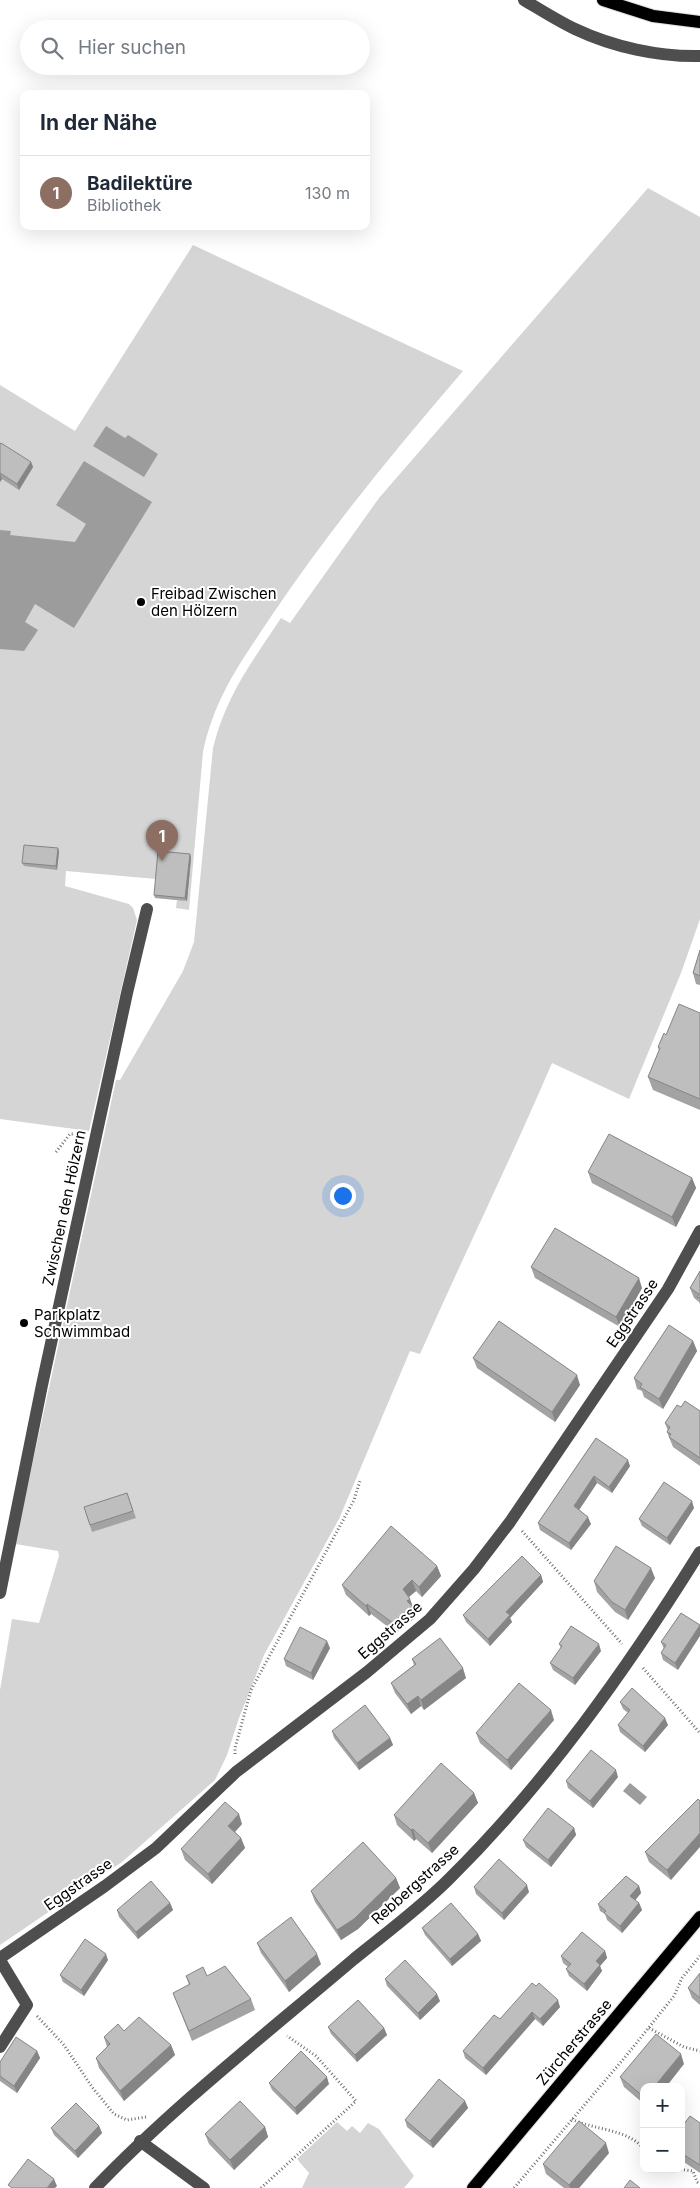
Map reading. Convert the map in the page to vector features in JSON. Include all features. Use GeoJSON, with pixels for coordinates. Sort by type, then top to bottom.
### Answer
{"type":"FeatureCollection","features":[{"type":"Feature","properties":{"kind":"main road"},"geometry":{"type":"LineString","coordinates":[[603,0],[653,16],[700,22]]}},
{"type":"Feature","properties":{"kind":"main road","name":"Zürcherstrasse"},"geometry":{"type":"LineString","coordinates":[[473,2188],[700,1917]]}},
{"type":"Feature","properties":{"kind":"street"},"geometry":{"type":"LineString","coordinates":[[524,0],[575,29],[606,41],[663,54],[700,56]]}},
{"type":"Feature","properties":{"kind":"street","name":"Zwischen den Hölzern"},"geometry":{"type":"LineString","coordinates":[[0,1593],[96,1134],[147,909]]}},
{"type":"Feature","properties":{"kind":"street","name":"Eggstrasse"},"geometry":{"type":"LineString","coordinates":[[0,1959],[156,1848],[236,1772],[367,1672],[430,1619],[474,1570],[510,1522],[668,1289],[700,1231]]}},
{"type":"Feature","properties":{"kind":"street","name":"Rebbergstrasse"},"geometry":{"type":"LineString","coordinates":[[95,2188],[163,2120],[448,1880],[522,1800],[636,1660],[700,1552]]}},
{"type":"Feature","properties":{"kind":"street"},"geometry":{"type":"LineString","coordinates":[[0,1959],[27,2005],[0,2047]]}},
{"type":"Feature","properties":{"kind":"street"},"geometry":{"type":"LineString","coordinates":[[140,2141],[204,2188]]}},
{"type":"Feature","properties":{"kind":"path"},"geometry":{"type":"LineString","coordinates":[[56,1152],[70,1134],[96,1134]]}},
{"type":"Feature","properties":{"kind":"path"},"geometry":{"type":"LineString","coordinates":[[236,1772],[235,1748],[251,1690],[354,1500],[360,1481]]}},
{"type":"Feature","properties":{"kind":"path"},"geometry":{"type":"LineString","coordinates":[[522,1532],[700,1734]]}},
{"type":"Feature","properties":{"kind":"path"},"geometry":{"type":"LineString","coordinates":[[514,2188],[649,2028],[674,1996],[682,1978],[700,1956]]}},
{"type":"Feature","properties":{"kind":"path"},"geometry":{"type":"LineString","coordinates":[[27,2005],[64,2045],[92,2087],[114,2114],[127,2120],[143,2117],[155,2117],[163,2120]]}},
{"type":"Feature","properties":{"kind":"path"},"geometry":{"type":"LineString","coordinates":[[260,2188],[356,2101],[316,2056],[274,2027]]}},
{"type":"Feature","properties":{"kind":"path"},"geometry":{"type":"LineString","coordinates":[[649,2028],[684,2047],[700,2051]]}},
{"type":"Feature","properties":{"kind":"path"},"geometry":{"type":"LineString","coordinates":[[572,2120],[616,2133],[640,2143]]}},
{"type":"Feature","properties":{"kind":"path"},"geometry":{"type":"LineString","coordinates":[[685,2170],[693,2172],[697,2182],[700,2184]]}},
{"type":"Feature","properties":{"kind":"shaded area"},"geometry":{"type":"Polygon","coordinates":[[[648,188],[700,217],[700,919],[681,973],[629,1099],[552,1063],[420,1354],[410,1351],[339,1519],[264,1655],[239,1718],[227,1755],[215,1780],[122,1862],[0,1945],[0,1690],[12,1619],[39,1623],[59,1556],[58,1551],[15,1544],[116,1080],[120,1080],[183,971],[194,942],[213,748],[218,729],[233,695],[250,664],[281,618],[290,623],[379,498],[648,188]]]}},
{"type":"Feature","properties":{"kind":"shaded area","name":"Freibad Zwischen den Hölzern"},"geometry":{"type":"Polygon","coordinates":[[[193,245],[463,371],[388,460],[340,521],[294,583],[230,680],[214,714],[203,752],[189,910],[176,908],[177,900],[155,898],[156,879],[66,871],[65,886],[129,904],[133,908],[137,920],[89,1131],[0,1119],[0,385],[75,431],[193,245]]]}},
{"type":"Feature","properties":{"kind":"shaded area"},"geometry":{"type":"Polygon","coordinates":[[[106,426],[125,438],[128,435],[158,454],[144,477],[93,446],[106,426]]]}},
{"type":"Feature","properties":{"kind":"shaded area"},"geometry":{"type":"Polygon","coordinates":[[[84,461],[152,502],[74,628],[35,604],[25,622],[38,630],[24,651],[0,649],[0,530],[11,531],[10,535],[75,542],[86,524],[56,505],[84,461]]]}},
{"type":"Feature","properties":{"kind":"shaded area"},"geometry":{"type":"Polygon","coordinates":[[[630,1783],[647,1797],[640,1805],[623,1791],[630,1783]]]}},
{"type":"Feature","properties":{"kind":"shaded area"},"geometry":{"type":"Polygon","coordinates":[[[337,2122],[347,2131],[352,2126],[360,2133],[368,2123],[379,2129],[414,2176],[404,2188],[302,2188],[309,2173],[297,2159],[337,2122]]]}},
{"type":"Feature","properties":{"kind":"building"},"geometry":{"type":"Polygon","coordinates":[[[1,443],[31,462],[17,484],[0,473],[1,443]]]}},
{"type":"Feature","properties":{"kind":"building"},"geometry":{"type":"Polygon","coordinates":[[[24,845],[58,848],[56,866],[22,863],[24,845]]]}},
{"type":"Feature","properties":{"kind":"building"},"geometry":{"type":"Polygon","coordinates":[[[158,851],[190,854],[185,898],[154,895],[158,851]]]}},
{"type":"Feature","properties":{"kind":"building"},"geometry":{"type":"Polygon","coordinates":[[[700,950],[700,976],[693,973],[700,950]]]}},
{"type":"Feature","properties":{"kind":"building"},"geometry":{"type":"Polygon","coordinates":[[[679,1004],[700,1013],[700,1099],[648,1077],[660,1048],[658,1047],[664,1033],[666,1035],[679,1004]]]}},
{"type":"Feature","properties":{"kind":"building"},"geometry":{"type":"Polygon","coordinates":[[[609,1134],[692,1178],[672,1217],[588,1172],[609,1134]]]}},
{"type":"Feature","properties":{"kind":"building"},"geometry":{"type":"Polygon","coordinates":[[[555,1228],[639,1278],[616,1317],[531,1267],[555,1228]]]}},
{"type":"Feature","properties":{"kind":"building"},"geometry":{"type":"Polygon","coordinates":[[[700,1271],[700,1298],[697,1297],[699,1294],[690,1288],[700,1271]]]}},
{"type":"Feature","properties":{"kind":"building"},"geometry":{"type":"Polygon","coordinates":[[[499,1321],[577,1375],[552,1412],[473,1358],[499,1321]]]}},
{"type":"Feature","properties":{"kind":"building"},"geometry":{"type":"Polygon","coordinates":[[[669,1325],[693,1341],[659,1399],[640,1387],[642,1384],[634,1378],[669,1325]]]}},
{"type":"Feature","properties":{"kind":"building"},"geometry":{"type":"Polygon","coordinates":[[[685,1401],[700,1411],[700,1458],[669,1437],[671,1434],[667,1432],[670,1427],[665,1423],[677,1405],[681,1407],[685,1401]]]}},
{"type":"Feature","properties":{"kind":"building"},"geometry":{"type":"Polygon","coordinates":[[[596,1438],[628,1460],[609,1487],[594,1476],[574,1506],[588,1517],[569,1543],[538,1523],[596,1438]]]}},
{"type":"Feature","properties":{"kind":"building"},"geometry":{"type":"Polygon","coordinates":[[[664,1482],[692,1501],[667,1538],[639,1519],[664,1482]]]}},
{"type":"Feature","properties":{"kind":"building"},"geometry":{"type":"Polygon","coordinates":[[[127,1493],[133,1511],[90,1525],[84,1507],[127,1493]]]}},
{"type":"Feature","properties":{"kind":"building"},"geometry":{"type":"Polygon","coordinates":[[[391,1526],[437,1566],[419,1587],[412,1580],[403,1589],[410,1599],[407,1601],[412,1606],[393,1623],[367,1604],[366,1606],[342,1585],[391,1526]]]}},
{"type":"Feature","properties":{"kind":"building"},"geometry":{"type":"Polygon","coordinates":[[[616,1546],[651,1568],[625,1610],[612,1602],[594,1581],[616,1546]]]}},
{"type":"Feature","properties":{"kind":"building"},"geometry":{"type":"Polygon","coordinates":[[[522,1556],[541,1575],[506,1612],[510,1615],[488,1639],[463,1615],[522,1556]]]}},
{"type":"Feature","properties":{"kind":"building"},"geometry":{"type":"Polygon","coordinates":[[[681,1613],[700,1625],[675,1663],[661,1653],[666,1645],[661,1642],[681,1613]]]}},
{"type":"Feature","properties":{"kind":"building"},"geometry":{"type":"Polygon","coordinates":[[[571,1626],[599,1644],[573,1678],[550,1663],[562,1646],[559,1644],[571,1626]]]}},
{"type":"Feature","properties":{"kind":"building"},"geometry":{"type":"Polygon","coordinates":[[[300,1627],[327,1641],[311,1673],[284,1659],[300,1627]]]}},
{"type":"Feature","properties":{"kind":"building"},"geometry":{"type":"Polygon","coordinates":[[[440,1638],[463,1668],[421,1700],[418,1696],[407,1704],[391,1683],[416,1664],[412,1659],[440,1638]]]}},
{"type":"Feature","properties":{"kind":"building"},"geometry":{"type":"Polygon","coordinates":[[[519,1683],[551,1710],[507,1760],[476,1733],[519,1683]]]}},
{"type":"Feature","properties":{"kind":"building"},"geometry":{"type":"Polygon","coordinates":[[[632,1688],[665,1718],[643,1746],[618,1725],[630,1710],[620,1702],[632,1688]]]}},
{"type":"Feature","properties":{"kind":"building"},"geometry":{"type":"Polygon","coordinates":[[[365,1705],[390,1738],[357,1763],[332,1731],[365,1705]]]}},
{"type":"Feature","properties":{"kind":"building"},"geometry":{"type":"Polygon","coordinates":[[[591,1750],[616,1770],[590,1801],[566,1781],[591,1750]]]}},
{"type":"Feature","properties":{"kind":"building"},"geometry":{"type":"Polygon","coordinates":[[[441,1763],[474,1793],[428,1843],[394,1815],[441,1763]]]}},
{"type":"Feature","properties":{"kind":"building"},"geometry":{"type":"Polygon","coordinates":[[[698,1799],[700,1801],[700,1833],[667,1870],[645,1852],[698,1799]]]}},
{"type":"Feature","properties":{"kind":"building"},"geometry":{"type":"Polygon","coordinates":[[[225,1802],[239,1814],[228,1826],[241,1838],[208,1874],[181,1849],[225,1802]]]}},
{"type":"Feature","properties":{"kind":"building"},"geometry":{"type":"Polygon","coordinates":[[[548,1808],[574,1828],[548,1860],[523,1840],[548,1808]]]}},
{"type":"Feature","properties":{"kind":"building"},"geometry":{"type":"Polygon","coordinates":[[[363,1842],[396,1878],[354,1919],[337,1930],[311,1891],[363,1842]]]}},
{"type":"Feature","properties":{"kind":"building"},"geometry":{"type":"Polygon","coordinates":[[[499,1859],[527,1885],[502,1913],[474,1887],[499,1859]]]}},
{"type":"Feature","properties":{"kind":"building"},"geometry":{"type":"Polygon","coordinates":[[[626,1876],[639,1886],[630,1896],[639,1903],[620,1926],[604,1913],[606,1911],[598,1904],[626,1876]]]}},
{"type":"Feature","properties":{"kind":"building"},"geometry":{"type":"Polygon","coordinates":[[[151,1881],[170,1903],[136,1932],[117,1910],[151,1881]]]}},
{"type":"Feature","properties":{"kind":"building"},"geometry":{"type":"Polygon","coordinates":[[[451,1903],[478,1934],[450,1959],[422,1928],[451,1903]]]}},
{"type":"Feature","properties":{"kind":"building"},"geometry":{"type":"Polygon","coordinates":[[[291,1917],[317,1954],[285,1981],[257,1943],[291,1917]]]}},
{"type":"Feature","properties":{"kind":"building"},"geometry":{"type":"Polygon","coordinates":[[[582,1932],[605,1951],[596,1961],[600,1965],[584,1984],[566,1969],[571,1964],[561,1956],[582,1932]]]}},
{"type":"Feature","properties":{"kind":"building"},"geometry":{"type":"Polygon","coordinates":[[[85,1939],[106,1954],[81,1990],[60,1975],[85,1939]]]}},
{"type":"Feature","properties":{"kind":"building"},"geometry":{"type":"Polygon","coordinates":[[[405,1960],[437,1994],[418,2013],[385,1979],[405,1960]]]}},
{"type":"Feature","properties":{"kind":"building"},"geometry":{"type":"Polygon","coordinates":[[[225,1966],[251,1999],[189,2031],[173,1993],[190,1984],[186,1976],[203,1967],[207,1976],[225,1966]]]}},
{"type":"Feature","properties":{"kind":"building"},"geometry":{"type":"Polygon","coordinates":[[[700,1973],[700,1998],[688,1988],[700,1973]]]}},
{"type":"Feature","properties":{"kind":"building"},"geometry":{"type":"Polygon","coordinates":[[[532,1983],[536,1986],[539,1983],[558,2000],[540,2019],[532,2012],[483,2068],[463,2051],[494,2015],[500,2019],[532,1983]]]}},
{"type":"Feature","properties":{"kind":"building"},"geometry":{"type":"Polygon","coordinates":[[[358,2000],[384,2028],[355,2055],[328,2027],[358,2000]]]}},
{"type":"Feature","properties":{"kind":"building"},"geometry":{"type":"Polygon","coordinates":[[[139,2017],[171,2045],[120,2091],[96,2058],[110,2044],[104,2037],[118,2024],[124,2031],[139,2017]]]}},
{"type":"Feature","properties":{"kind":"building"},"geometry":{"type":"Polygon","coordinates":[[[656,2034],[681,2054],[657,2083],[640,2083],[640,2094],[620,2077],[656,2034]]]}},
{"type":"Feature","properties":{"kind":"building"},"geometry":{"type":"Polygon","coordinates":[[[16,2037],[37,2051],[14,2086],[0,2076],[0,2062],[16,2037]]]}},
{"type":"Feature","properties":{"kind":"building"},"geometry":{"type":"Polygon","coordinates":[[[301,2051],[327,2077],[295,2108],[269,2083],[301,2051]]]}},
{"type":"Feature","properties":{"kind":"building"},"geometry":{"type":"Polygon","coordinates":[[[439,2079],[465,2101],[430,2141],[405,2120],[439,2079]]]}},
{"type":"Feature","properties":{"kind":"building"},"geometry":{"type":"Polygon","coordinates":[[[240,2101],[265,2127],[230,2160],[205,2134],[240,2101]]]}},
{"type":"Feature","properties":{"kind":"building"},"geometry":{"type":"Polygon","coordinates":[[[76,2103],[99,2126],[75,2151],[51,2128],[76,2103]]]}},
{"type":"Feature","properties":{"kind":"building"},"geometry":{"type":"Polygon","coordinates":[[[690,2116],[700,2123],[700,2165],[685,2156],[685,2123],[690,2116]]]}},
{"type":"Feature","properties":{"kind":"building"},"geometry":{"type":"Polygon","coordinates":[[[579,2121],[606,2143],[569,2185],[543,2164],[579,2121]]]}},
{"type":"Feature","properties":{"kind":"building"},"geometry":{"type":"Polygon","coordinates":[[[28,2159],[54,2179],[47,2188],[12,2188],[8,2185],[28,2159]]]}},
{"type":"Feature","properties":{"kind":"building"},"geometry":{"type":"Polygon","coordinates":[[[630,2180],[640,2188],[624,2188],[630,2180]]]}},
{"type":"Feature","properties":{"kind":"place","name":"Freibad Zwischen den Hölzern"},"geometry":{"type":"Point","coordinates":[141,602]}},
{"type":"Feature","properties":{"kind":"place","name":"Badilektüre"},"geometry":{"type":"Point","coordinates":[162,861]}},
{"type":"Feature","properties":{"kind":"place","name":"Parkplatz Schwimmbad"},"geometry":{"type":"Point","coordinates":[24,1323]}}]}
